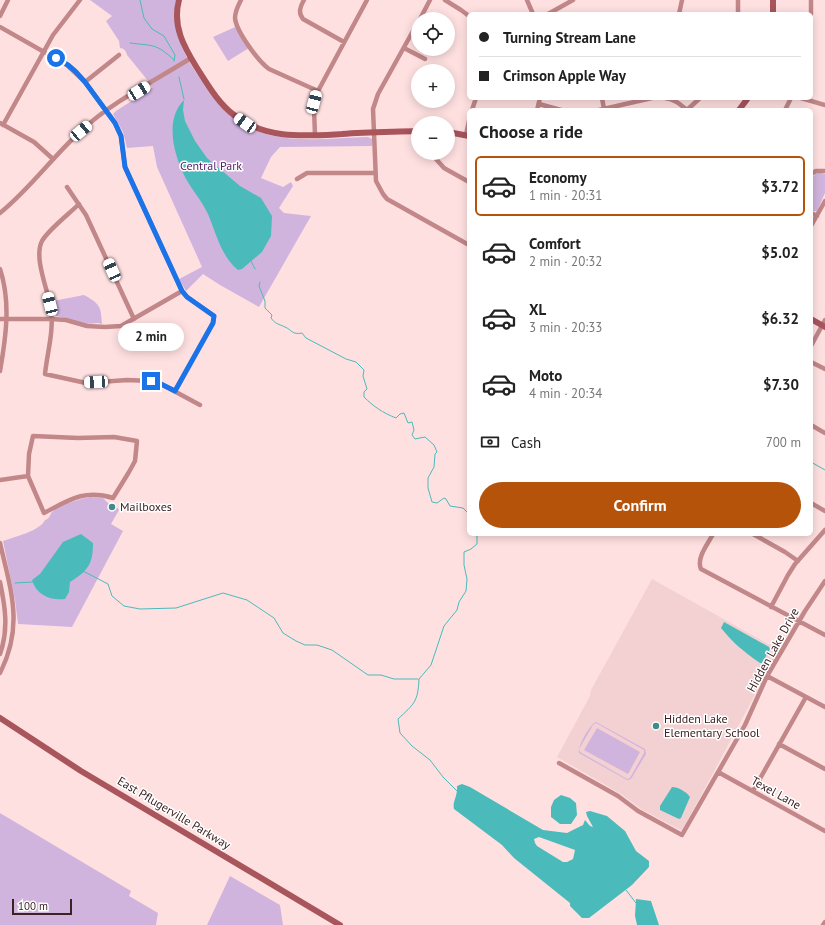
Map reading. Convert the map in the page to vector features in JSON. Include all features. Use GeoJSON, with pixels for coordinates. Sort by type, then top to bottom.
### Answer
{"type":"FeatureCollection","features":[{"type":"Feature","properties":{"kind":"street"},"geometry":{"type":"LineString","coordinates":[[0,16],[8,0]]}},
{"type":"Feature","properties":{"kind":"street"},"geometry":{"type":"LineString","coordinates":[[53,159],[34,142],[2,124],[53,35],[80,0]]}},
{"type":"Feature","properties":{"kind":"street"},"geometry":{"type":"LineString","coordinates":[[179,0],[177,15],[178,32],[182,42],[218,100],[234,116],[245,123],[272,133],[289,135],[411,131]]}},
{"type":"Feature","properties":{"kind":"street"},"geometry":{"type":"LineString","coordinates":[[241,0],[235,16],[238,27],[262,64],[269,69],[318,90]]}},
{"type":"Feature","properties":{"kind":"street"},"geometry":{"type":"LineString","coordinates":[[304,0],[301,5],[300,12],[303,19],[344,42]]}},
{"type":"Feature","properties":{"kind":"street"},"geometry":{"type":"LineString","coordinates":[[315,135],[314,110],[318,90],[367,0]]}},
{"type":"Feature","properties":{"kind":"street"},"geometry":{"type":"LineString","coordinates":[[424,12],[430,0]]}},
{"type":"Feature","properties":{"kind":"street"},"geometry":{"type":"LineString","coordinates":[[445,0],[467,14]]}},
{"type":"Feature","properties":{"kind":"street"},"geometry":{"type":"LineString","coordinates":[[527,0],[532,12]]}},
{"type":"Feature","properties":{"kind":"street"},"geometry":{"type":"LineString","coordinates":[[552,12],[573,0]]}},
{"type":"Feature","properties":{"kind":"street"},"geometry":{"type":"LineString","coordinates":[[679,12],[682,0]]}},
{"type":"Feature","properties":{"kind":"street"},"geometry":{"type":"LineString","coordinates":[[738,0],[738,12]]}},
{"type":"Feature","properties":{"kind":"street"},"geometry":{"type":"LineString","coordinates":[[773,0],[773,12]]}},
{"type":"Feature","properties":{"kind":"street"},"geometry":{"type":"LineString","coordinates":[[811,0],[811,12]]}},
{"type":"Feature","properties":{"kind":"street"},"geometry":{"type":"LineString","coordinates":[[0,27],[68,65],[85,82],[115,123],[121,136],[125,167],[182,291],[187,297],[214,316],[213,323],[175,391]]}},
{"type":"Feature","properties":{"kind":"street"},"geometry":{"type":"LineString","coordinates":[[411,35],[375,103],[373,115],[376,181],[387,200],[467,244]]}},
{"type":"Feature","properties":{"kind":"street"},"geometry":{"type":"LineString","coordinates":[[404,48],[425,59]]}},
{"type":"Feature","properties":{"kind":"street"},"geometry":{"type":"LineString","coordinates":[[85,82],[119,55]]}},
{"type":"Feature","properties":{"kind":"street"},"geometry":{"type":"LineString","coordinates":[[0,213],[81,131],[106,111],[191,58]]}},
{"type":"Feature","properties":{"kind":"street"},"geometry":{"type":"LineString","coordinates":[[538,108],[540,100]]}},
{"type":"Feature","properties":{"kind":"street"},"geometry":{"type":"LineString","coordinates":[[608,108],[643,100]]}},
{"type":"Feature","properties":{"kind":"street"},"geometry":{"type":"LineString","coordinates":[[673,100],[685,108]]}},
{"type":"Feature","properties":{"kind":"street"},"geometry":{"type":"LineString","coordinates":[[689,108],[698,100]]}},
{"type":"Feature","properties":{"kind":"street"},"geometry":{"type":"LineString","coordinates":[[808,100],[825,105]]}},
{"type":"Feature","properties":{"kind":"street"},"geometry":{"type":"LineString","coordinates":[[539,104],[554,108]]}},
{"type":"Feature","properties":{"kind":"street"},"geometry":{"type":"LineString","coordinates":[[455,133],[467,135]]}},
{"type":"Feature","properties":{"kind":"street"},"geometry":{"type":"LineString","coordinates":[[437,160],[444,168],[467,181]]}},
{"type":"Feature","properties":{"kind":"street"},"geometry":{"type":"LineString","coordinates":[[813,173],[816,171],[825,171]]}},
{"type":"Feature","properties":{"kind":"street"},"geometry":{"type":"LineString","coordinates":[[296,179],[307,173],[375,173]]}},
{"type":"Feature","properties":{"kind":"street"},"geometry":{"type":"LineString","coordinates":[[67,187],[92,227],[134,319]]}},
{"type":"Feature","properties":{"kind":"street"},"geometry":{"type":"LineString","coordinates":[[813,223],[825,201]]}},
{"type":"Feature","properties":{"kind":"street"},"geometry":{"type":"LineString","coordinates":[[79,204],[47,235],[40,247],[40,257],[52,319],[44,374],[86,383],[127,380],[151,381],[161,384],[200,405]]}},
{"type":"Feature","properties":{"kind":"street"},"geometry":{"type":"LineString","coordinates":[[813,214],[817,216]]}},
{"type":"Feature","properties":{"kind":"street"},"geometry":{"type":"LineString","coordinates":[[0,269],[6,299],[7,319],[0,370]]}},
{"type":"Feature","properties":{"kind":"street"},"geometry":{"type":"LineString","coordinates":[[0,318],[52,319],[66,320],[87,326],[121,326],[182,291]]}},
{"type":"Feature","properties":{"kind":"street"},"geometry":{"type":"LineString","coordinates":[[813,320],[824,324],[813,343]]}},
{"type":"Feature","properties":{"kind":"street"},"geometry":{"type":"LineString","coordinates":[[813,363],[825,369]]}},
{"type":"Feature","properties":{"kind":"street"},"geometry":{"type":"LineString","coordinates":[[813,426],[825,433]]}},
{"type":"Feature","properties":{"kind":"street"},"geometry":{"type":"LineString","coordinates":[[33,436],[78,438],[114,437],[137,441],[135,460],[113,498],[101,494],[80,496],[44,513],[28,476],[29,454],[33,436]]}},
{"type":"Feature","properties":{"kind":"street"},"geometry":{"type":"LineString","coordinates":[[0,480],[28,476]]}},
{"type":"Feature","properties":{"kind":"street"},"geometry":{"type":"LineString","coordinates":[[813,504],[825,511]]}},
{"type":"Feature","properties":{"kind":"street"},"geometry":{"type":"LineString","coordinates":[[771,607],[788,575],[825,530]]}},
{"type":"Feature","properties":{"kind":"street"},"geometry":{"type":"LineString","coordinates":[[713,536],[700,559],[701,569],[825,635]]}},
{"type":"Feature","properties":{"kind":"street"},"geometry":{"type":"LineString","coordinates":[[757,536],[786,552],[798,561]]}},
{"type":"Feature","properties":{"kind":"street"},"geometry":{"type":"LineString","coordinates":[[0,543],[14,613],[14,629],[12,643],[0,673]]}},
{"type":"Feature","properties":{"kind":"street","name":"Hidden Lake Drive"},"geometry":{"type":"LineString","coordinates":[[559,762],[618,796],[638,811],[682,835],[750,714],[767,676],[799,621],[825,581]]}},
{"type":"Feature","properties":{"kind":"street"},"geometry":{"type":"LineString","coordinates":[[0,582],[6,608],[6,634],[0,654]]}},
{"type":"Feature","properties":{"kind":"street"},"geometry":{"type":"LineString","coordinates":[[767,676],[825,708]]}},
{"type":"Feature","properties":{"kind":"street"},"geometry":{"type":"LineString","coordinates":[[753,791],[806,697]]}},
{"type":"Feature","properties":{"kind":"street","name":"East Pflugerville Parkway"},"geometry":{"type":"LineString","coordinates":[[0,718],[81,771],[340,925]]}},
{"type":"Feature","properties":{"kind":"street"},"geometry":{"type":"LineString","coordinates":[[779,744],[825,769]]}},
{"type":"Feature","properties":{"kind":"street","name":"Texel Lane"},"geometry":{"type":"LineString","coordinates":[[718,772],[825,831]]}},
{"type":"Feature","properties":{"kind":"shaded area","name":"Hidden Lake Elementary School"},"geometry":{"type":"Polygon","coordinates":[[[652,579],[779,650],[682,831],[641,809],[621,794],[557,757],[590,696],[591,690],[652,579]]]}},
{"type":"Feature","properties":{"kind":"green space","name":"Central Park"},"geometry":{"type":"Polygon","coordinates":[[[90,0],[176,0],[175,19],[178,37],[185,54],[195,71],[212,96],[224,110],[239,122],[256,131],[274,136],[292,138],[311,139],[368,137],[372,139],[372,146],[280,147],[271,157],[261,178],[283,187],[291,182],[293,186],[279,208],[284,213],[311,216],[259,307],[203,274],[186,291],[179,279],[202,267],[157,167],[153,146],[127,148],[123,132],[113,114],[153,87],[127,55],[125,50],[120,48],[119,41],[106,21],[112,16],[90,0]]]}},
{"type":"Feature","properties":{"kind":"green space"},"geometry":{"type":"Polygon","coordinates":[[[235,27],[249,48],[228,61],[213,37],[235,27]]]}},
{"type":"Feature","properties":{"kind":"green space"},"geometry":{"type":"Polygon","coordinates":[[[817,173],[825,174],[825,193],[817,211],[813,211],[813,176],[817,173]]]}},
{"type":"Feature","properties":{"kind":"green space"},"geometry":{"type":"Polygon","coordinates":[[[84,295],[99,306],[102,324],[87,324],[56,316],[54,314],[53,301],[84,295]]]}},
{"type":"Feature","properties":{"kind":"green space"},"geometry":{"type":"Polygon","coordinates":[[[91,497],[103,498],[109,504],[115,504],[119,510],[111,524],[123,531],[72,627],[18,624],[15,600],[3,541],[38,527],[53,511],[61,506],[91,497]]]}},
{"type":"Feature","properties":{"kind":"green space"},"geometry":{"type":"Polygon","coordinates":[[[596,722],[645,749],[646,754],[631,779],[627,780],[579,753],[579,749],[580,752],[627,779],[630,778],[644,753],[644,750],[596,723],[593,725],[579,748],[584,736],[593,724],[596,722]]]}},
{"type":"Feature","properties":{"kind":"green space"},"geometry":{"type":"Polygon","coordinates":[[[597,728],[640,752],[628,774],[584,750],[597,728]]]}},
{"type":"Feature","properties":{"kind":"green space"},"geometry":{"type":"Polygon","coordinates":[[[0,813],[131,891],[129,896],[158,913],[156,925],[0,925],[0,813]]]}},
{"type":"Feature","properties":{"kind":"green space"},"geometry":{"type":"Polygon","coordinates":[[[230,876],[280,905],[283,925],[207,925],[230,876]]]}},
{"type":"Feature","properties":{"kind":"water"},"geometry":{"type":"Polygon","coordinates":[[[184,100],[183,110],[185,121],[195,141],[207,158],[240,186],[261,198],[272,216],[271,236],[262,252],[242,269],[238,270],[227,258],[208,214],[185,177],[177,158],[173,138],[174,117],[184,100]]]}},
{"type":"Feature","properties":{"kind":"water"},"geometry":{"type":"Polygon","coordinates":[[[81,534],[93,543],[92,556],[88,566],[81,574],[70,582],[69,592],[65,599],[54,599],[45,596],[37,590],[32,580],[40,574],[63,542],[81,534]]]}},
{"type":"Feature","properties":{"kind":"water"},"geometry":{"type":"Polygon","coordinates":[[[724,622],[769,647],[770,649],[762,663],[749,655],[730,639],[721,628],[724,622]]]}},
{"type":"Feature","properties":{"kind":"water"},"geometry":{"type":"Polygon","coordinates":[[[462,784],[470,787],[543,830],[567,833],[583,825],[585,820],[590,826],[593,827],[586,812],[590,811],[607,816],[625,831],[636,851],[649,861],[649,867],[632,885],[589,918],[582,918],[570,906],[570,903],[514,858],[502,845],[454,809],[457,786],[462,784]],[[539,837],[534,839],[537,846],[563,862],[573,859],[575,850],[539,837]]]}},
{"type":"Feature","properties":{"kind":"water"},"geometry":{"type":"Polygon","coordinates":[[[672,787],[682,790],[690,797],[681,818],[679,819],[660,810],[660,806],[672,787]]]}},
{"type":"Feature","properties":{"kind":"water"},"geometry":{"type":"Polygon","coordinates":[[[561,795],[570,798],[576,803],[577,815],[571,824],[560,824],[551,817],[551,807],[554,800],[561,795]]]}},
{"type":"Feature","properties":{"kind":"water"},"geometry":{"type":"Polygon","coordinates":[[[636,899],[651,901],[659,925],[637,925],[635,916],[636,899]]]}},
{"type":"Feature","properties":{"kind":"waterway"},"geometry":{"type":"LineString","coordinates":[[140,0],[144,18],[152,29],[164,36],[175,55],[174,61]]}},
{"type":"Feature","properties":{"kind":"waterway"},"geometry":{"type":"LineString","coordinates":[[130,43],[154,46],[174,60]]}},
{"type":"Feature","properties":{"kind":"waterway"},"geometry":{"type":"LineString","coordinates":[[179,77],[184,99]]}},
{"type":"Feature","properties":{"kind":"waterway"},"geometry":{"type":"LineString","coordinates":[[251,261],[255,269]]}},
{"type":"Feature","properties":{"kind":"waterway"},"geometry":{"type":"LineString","coordinates":[[260,282],[259,286],[265,301],[265,308],[272,315],[271,318],[274,322],[294,333],[302,333],[306,338],[346,359],[356,362],[364,370],[363,376],[367,389],[364,392],[364,397],[378,409],[396,418],[400,414],[404,413],[408,423],[412,422],[414,430],[412,435],[415,439],[425,437],[434,445],[437,452],[435,454],[434,467],[428,478],[428,488],[432,502],[437,503],[444,498],[450,506],[463,508],[467,512]]}},
{"type":"Feature","properties":{"kind":"waterway"},"geometry":{"type":"LineString","coordinates":[[813,463],[825,470]]}},
{"type":"Feature","properties":{"kind":"waterway"},"geometry":{"type":"LineString","coordinates":[[457,791],[443,777],[430,760],[412,746],[400,733],[398,719],[414,702],[418,693],[419,679],[431,665],[444,626],[457,610],[459,602],[466,591],[467,579],[464,565],[464,552],[477,544],[477,536]]}},
{"type":"Feature","properties":{"kind":"waterway"},"geometry":{"type":"LineString","coordinates":[[83,571],[108,584],[112,596],[124,606],[140,609],[176,608],[223,593],[247,600],[274,618],[283,633],[305,645],[317,645],[332,650],[368,675],[381,675],[394,679],[418,679]]}},
{"type":"Feature","properties":{"kind":"waterway"},"geometry":{"type":"LineString","coordinates":[[15,583],[33,582]]}},
{"type":"Feature","properties":{"kind":"waterway"},"geometry":{"type":"LineString","coordinates":[[626,890],[636,903]]}},
{"type":"Feature","properties":{"kind":"place","name":"Mailboxes"},"geometry":{"type":"Point","coordinates":[112,507]}},
{"type":"Feature","properties":{"kind":"place","name":"Hidden Lake Elementary School"},"geometry":{"type":"Point","coordinates":[656,726]}},
{"type":"Feature","properties":{"kind":"route"},"geometry":{"type":"LineString","coordinates":[[56,58],[76,72],[115,123],[121,136],[125,167],[182,291],[197,305],[214,316],[213,323],[175,391],[151,381]]}}]}
